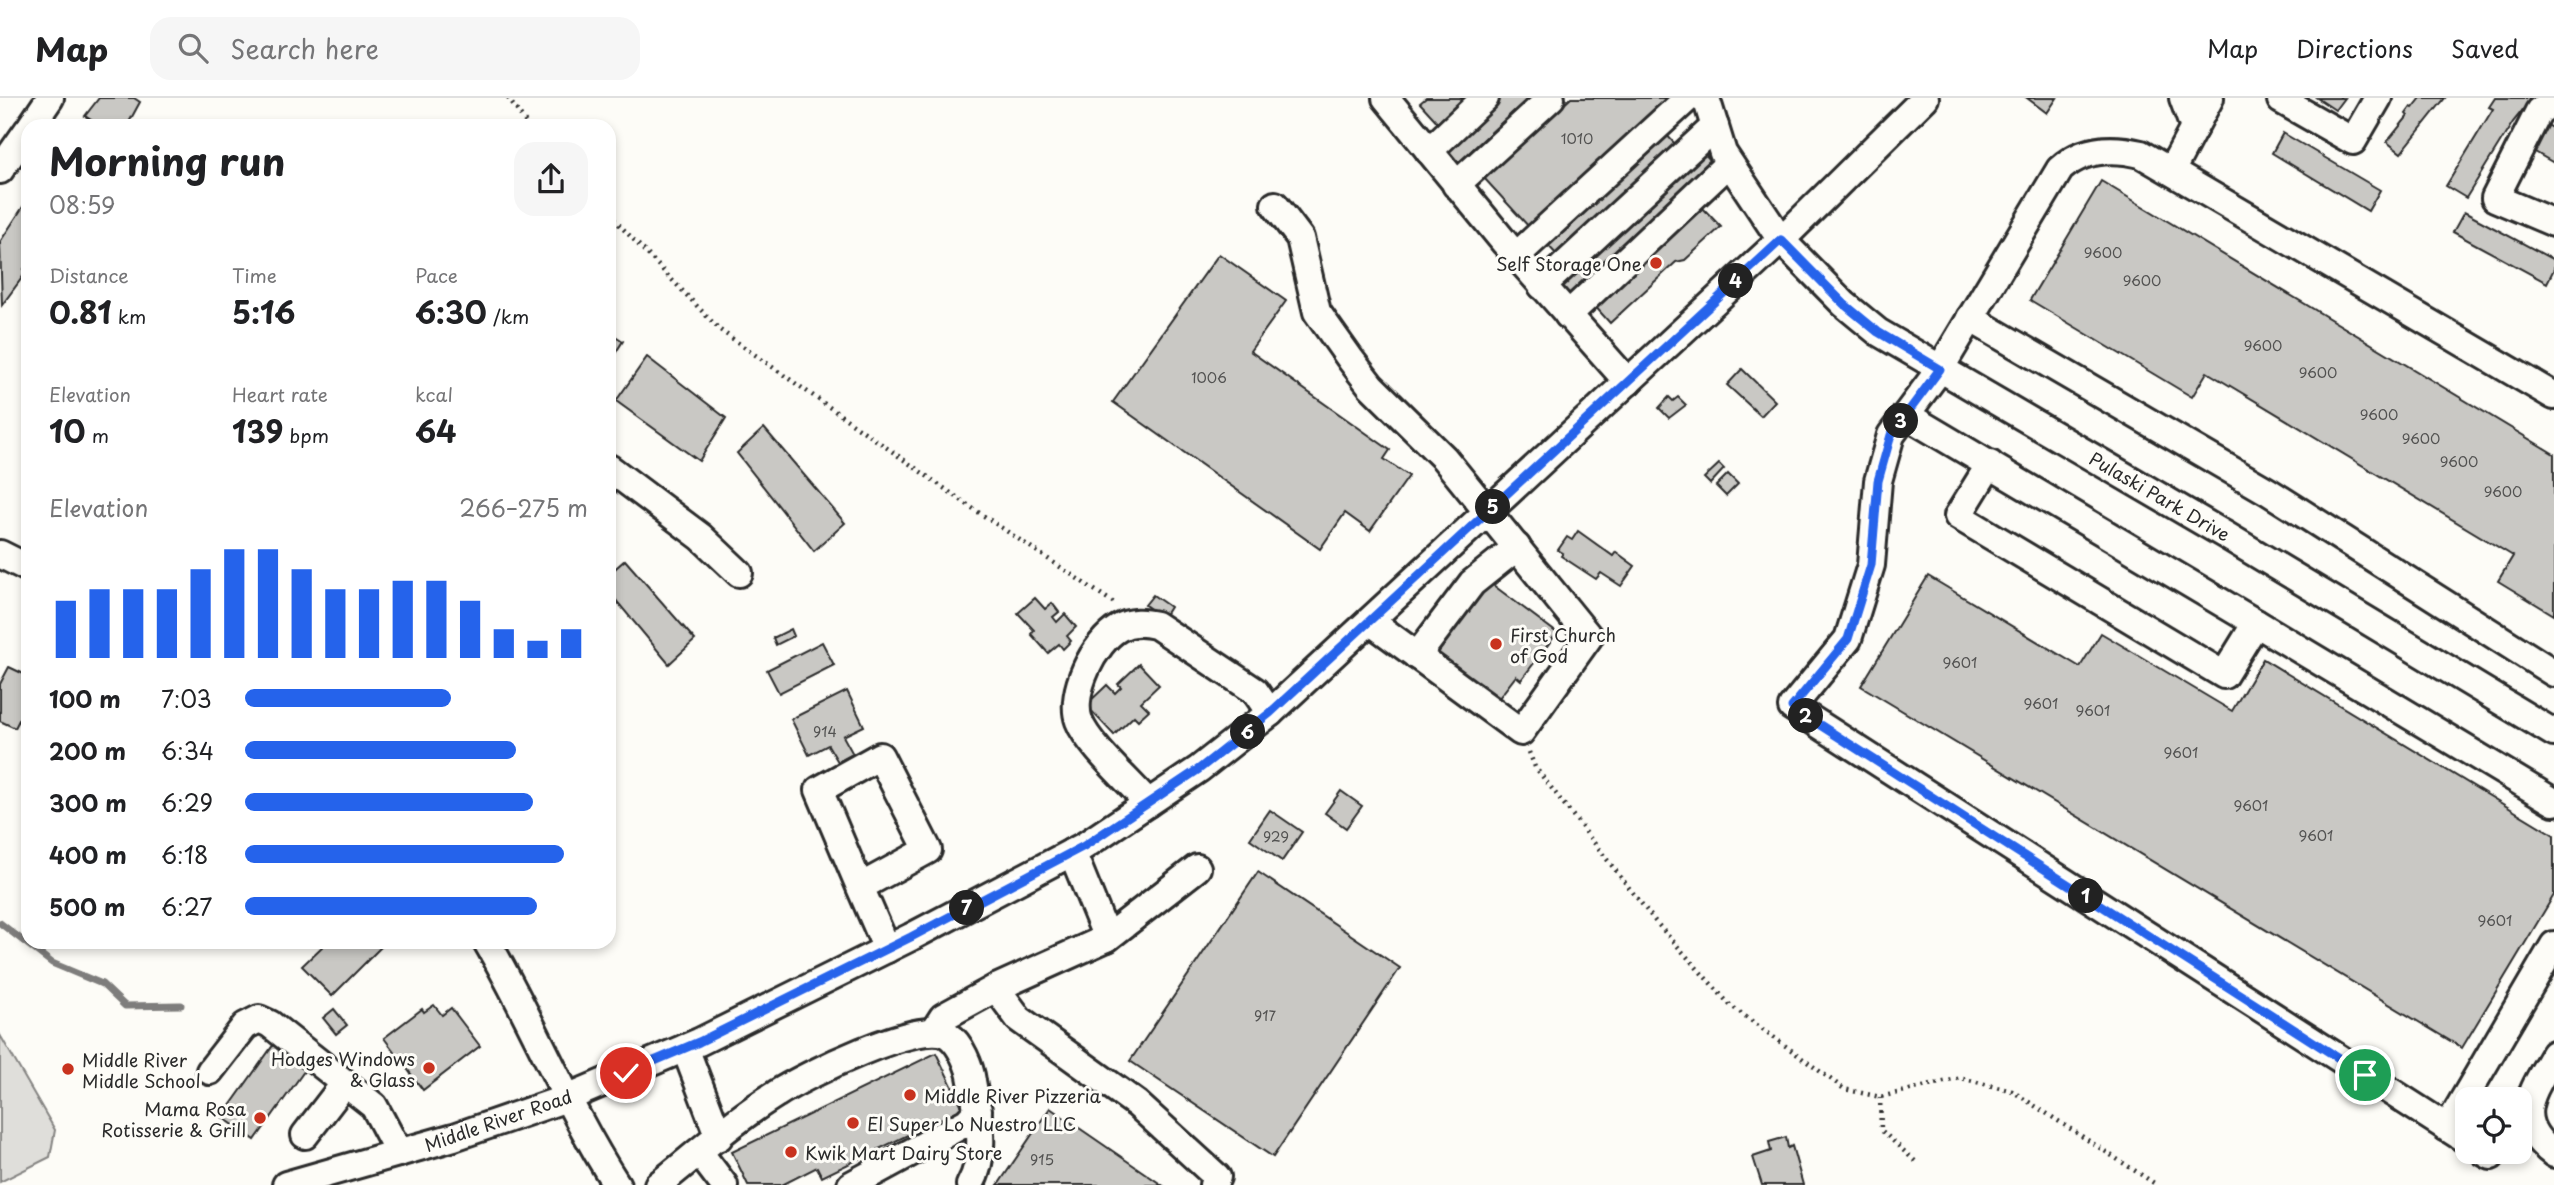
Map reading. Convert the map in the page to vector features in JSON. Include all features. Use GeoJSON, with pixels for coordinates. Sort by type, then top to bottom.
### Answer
{"type":"FeatureCollection","features":[{"type":"Feature","properties":{"kind":"street"},"geometry":{"type":"LineString","coordinates":[[35,119],[50,98]]}},
{"type":"Feature","properties":{"kind":"street"},"geometry":{"type":"LineString","coordinates":[[1429,151],[1485,98]]}},
{"type":"Feature","properties":{"kind":"street"},"geometry":{"type":"LineString","coordinates":[[1457,185],[1551,98]]}},
{"type":"Feature","properties":{"kind":"street"},"geometry":{"type":"LineString","coordinates":[[1516,256],[1688,98]]}},
{"type":"Feature","properties":{"kind":"street","name":"Pulaski Park Drive"},"geometry":{"type":"LineString","coordinates":[[1706,98],[1729,163],[1781,240],[1844,304],[1878,332],[2227,536],[2554,733]]}},
{"type":"Feature","properties":{"kind":"street","name":"Middle River Road"},"geometry":{"type":"LineString","coordinates":[[286,1185],[399,1153],[567,1098],[685,1048],[887,949],[1072,852],[1149,803],[1270,713],[1781,240],[1925,98]]}},
{"type":"Feature","properties":{"kind":"street"},"geometry":{"type":"LineString","coordinates":[[2183,98],[2194,128]]}},
{"type":"Feature","properties":{"kind":"street"},"geometry":{"type":"LineString","coordinates":[[2171,171],[2210,98]]}},
{"type":"Feature","properties":{"kind":"street"},"geometry":{"type":"LineString","coordinates":[[2283,98],[2281,100],[2353,141],[2378,98]]}},
{"type":"Feature","properties":{"kind":"street"},"geometry":{"type":"LineString","coordinates":[[2554,102],[2539,111],[2495,198],[2554,223]]}},
{"type":"Feature","properties":{"kind":"street"},"geometry":{"type":"LineString","coordinates":[[1398,103],[1429,151],[1457,185],[1628,382]]}},
{"type":"Feature","properties":{"kind":"street"},"geometry":{"type":"LineString","coordinates":[[1542,286],[1715,126]]}},
{"type":"Feature","properties":{"kind":"street"},"geometry":{"type":"LineString","coordinates":[[0,170],[21,140]]}},
{"type":"Feature","properties":{"kind":"street"},"geometry":{"type":"LineString","coordinates":[[2455,1134],[1792,707],[1848,639],[1871,565],[1878,481],[1891,435],[1940,369],[2060,169],[2071,159],[2088,152],[2122,150],[2141,154],[2554,397]]}},
{"type":"Feature","properties":{"kind":"street"},"geometry":{"type":"LineString","coordinates":[[1568,315],[1729,163]]}},
{"type":"Feature","properties":{"kind":"street"},"geometry":{"type":"LineString","coordinates":[[1275,205],[1300,238],[1317,312],[1351,360],[1371,386],[1444,458],[1590,637],[1521,732],[1370,621]]}},
{"type":"Feature","properties":{"kind":"street"},"geometry":{"type":"LineString","coordinates":[[1970,318],[2269,492],[2554,673]]}},
{"type":"Feature","properties":{"kind":"street"},"geometry":{"type":"LineString","coordinates":[[1906,415],[2554,802]]}},
{"type":"Feature","properties":{"kind":"street"},"geometry":{"type":"LineString","coordinates":[[1990,464],[1958,516],[2212,668],[2224,675],[2256,623]]}},
{"type":"Feature","properties":{"kind":"street"},"geometry":{"type":"LineString","coordinates":[[616,473],[701,537],[739,573]]}},
{"type":"Feature","properties":{"kind":"street"},"geometry":{"type":"LineString","coordinates":[[1417,656],[1472,583],[1517,547]]}},
{"type":"Feature","properties":{"kind":"street"},"geometry":{"type":"LineString","coordinates":[[0,554],[21,564]]}},
{"type":"Feature","properties":{"kind":"street"},"geometry":{"type":"LineString","coordinates":[[1149,803],[1086,734],[1079,720],[1075,698],[1095,654],[1108,636],[1121,627],[1143,622],[1156,625],[1255,691],[1270,713]]}},
{"type":"Feature","properties":{"kind":"street"},"geometry":{"type":"LineString","coordinates":[[860,887],[928,850],[880,756],[819,790],[860,887],[887,949]]}},
{"type":"Feature","properties":{"kind":"street"},"geometry":{"type":"LineString","coordinates":[[1072,852],[1107,938]]}},
{"type":"Feature","properties":{"kind":"street"},"geometry":{"type":"LineString","coordinates":[[934,1031],[943,1017],[996,988],[1107,938],[1197,868]]}},
{"type":"Feature","properties":{"kind":"street"},"geometry":{"type":"LineString","coordinates":[[2482,1087],[2554,945]]}},
{"type":"Feature","properties":{"kind":"street"},"geometry":{"type":"LineString","coordinates":[[491,949],[527,1015],[567,1098],[617,1185]]}},
{"type":"Feature","properties":{"kind":"street"},"geometry":{"type":"LineString","coordinates":[[996,988],[1019,1019],[1137,1104],[1217,1177],[1213,1185]]}},
{"type":"Feature","properties":{"kind":"street"},"geometry":{"type":"LineString","coordinates":[[210,1071],[245,1026],[259,1019],[270,1024],[374,1106],[399,1153]]}},
{"type":"Feature","properties":{"kind":"street"},"geometry":{"type":"LineString","coordinates":[[658,1185],[775,1094],[882,1044],[911,1034],[934,1031],[948,1035],[961,1051],[971,1076],[981,1122],[980,1150],[970,1185]]}},
{"type":"Feature","properties":{"kind":"street"},"geometry":{"type":"LineString","coordinates":[[685,1048],[709,1145],[724,1185]]}},
{"type":"Feature","properties":{"kind":"street"},"geometry":{"type":"LineString","coordinates":[[2532,1092],[2554,1054]]}},
{"type":"Feature","properties":{"kind":"street"},"geometry":{"type":"LineString","coordinates":[[305,1135],[345,1083]]}},
{"type":"Feature","properties":{"kind":"street"},"geometry":{"type":"LineString","coordinates":[[851,1185],[967,1122],[978,1110]]}},
{"type":"Feature","properties":{"kind":"street"},"geometry":{"type":"LineString","coordinates":[[2532,1129],[2540,1144],[2554,1154]]}},
{"type":"Feature","properties":{"kind":"path"},"geometry":{"type":"LineString","coordinates":[[508,98],[523,119]]}},
{"type":"Feature","properties":{"kind":"path"},"geometry":{"type":"LineString","coordinates":[[616,221],[720,330],[975,510],[1143,622]]}},
{"type":"Feature","properties":{"kind":"path"},"geometry":{"type":"LineString","coordinates":[[1521,732],[1535,766],[1655,921],[1730,1005],[1844,1089],[1880,1097],[1961,1078],[2012,1091],[2157,1185]]}},
{"type":"Feature","properties":{"kind":"path"},"geometry":{"type":"LineString","coordinates":[[1880,1097],[1881,1130],[1916,1162]]}},
{"type":"Feature","properties":{"kind":"shaded area"},"geometry":{"type":"Polygon","coordinates":[[[0,1035],[55,1130],[50,1157],[0,1182],[0,1035]]]}},
{"type":"Feature","properties":{"kind":"building"},"geometry":{"type":"Polygon","coordinates":[[[99,98],[134,98],[140,102],[131,119],[90,119],[85,116],[99,98]]]}},
{"type":"Feature","properties":{"kind":"building"},"geometry":{"type":"Polygon","coordinates":[[[1426,98],[1471,98],[1441,126],[1420,103],[1426,98]]]}},
{"type":"Feature","properties":{"kind":"building"},"geometry":{"type":"Polygon","coordinates":[[[1498,98],[1528,98],[1454,167],[1439,152],[1498,98]]]}},
{"type":"Feature","properties":{"kind":"building"},"geometry":{"type":"Polygon","coordinates":[[[1571,98],[1670,98],[1530,228],[1484,178],[1571,98]]]}},
{"type":"Feature","properties":{"kind":"building"},"geometry":{"type":"Polygon","coordinates":[[[2027,98],[2057,98],[2047,113],[2027,98]]]}},
{"type":"Feature","properties":{"kind":"building"},"geometry":{"type":"Polygon","coordinates":[[[2317,98],[2344,98],[2335,110],[2317,98]]]}},
{"type":"Feature","properties":{"kind":"building"},"geometry":{"type":"Polygon","coordinates":[[[2421,98],[2445,98],[2401,153],[2387,142],[2408,116],[2406,114],[2411,107],[2421,98]]]}},
{"type":"Feature","properties":{"kind":"building"},"geometry":{"type":"Polygon","coordinates":[[[2495,98],[2529,98],[2530,101],[2513,122],[2466,198],[2446,186],[2493,109],[2489,107],[2495,98]]]}},
{"type":"Feature","properties":{"kind":"building"},"geometry":{"type":"Polygon","coordinates":[[[2543,122],[2554,129],[2554,163],[2528,148],[2543,122]]]}},
{"type":"Feature","properties":{"kind":"building"},"geometry":{"type":"Polygon","coordinates":[[[1663,131],[1677,146],[1558,256],[1544,241],[1663,131]]]}},
{"type":"Feature","properties":{"kind":"building"},"geometry":{"type":"Polygon","coordinates":[[[2283,133],[2380,190],[2368,211],[2272,153],[2283,133]]]}},
{"type":"Feature","properties":{"kind":"building"},"geometry":{"type":"Polygon","coordinates":[[[1700,149],[1714,164],[1566,302],[1552,287],[1700,149]]]}},
{"type":"Feature","properties":{"kind":"building"},"geometry":{"type":"Polygon","coordinates":[[[2101,181],[2554,454],[2554,615],[2498,581],[2513,556],[2207,372],[2192,397],[2030,300],[2101,181]]]}},
{"type":"Feature","properties":{"kind":"building","name":"Self Storage One"},"geometry":{"type":"Polygon","coordinates":[[[1700,205],[1721,227],[1685,260],[1676,262],[1610,323],[1593,304],[1700,205]]]}},
{"type":"Feature","properties":{"kind":"building"},"geometry":{"type":"Polygon","coordinates":[[[21,210],[21,279],[2,305],[0,242],[21,210]]]}},
{"type":"Feature","properties":{"kind":"building"},"geometry":{"type":"Polygon","coordinates":[[[2464,212],[2554,260],[2554,269],[2547,283],[2453,232],[2464,212]]]}},
{"type":"Feature","properties":{"kind":"building"},"geometry":{"type":"Polygon","coordinates":[[[1219,254],[1286,301],[1250,351],[1390,450],[1384,459],[1409,476],[1370,531],[1345,513],[1320,549],[1113,402],[1219,254]]]}},
{"type":"Feature","properties":{"kind":"building"},"geometry":{"type":"Polygon","coordinates":[[[616,336],[623,341],[616,352],[616,336]]]}},
{"type":"Feature","properties":{"kind":"building"},"geometry":{"type":"Polygon","coordinates":[[[647,357],[726,418],[699,461],[616,401],[647,357]]]}},
{"type":"Feature","properties":{"kind":"building"},"geometry":{"type":"Polygon","coordinates":[[[1742,369],[1775,401],[1761,416],[1727,385],[1742,369]]]}},
{"type":"Feature","properties":{"kind":"building"},"geometry":{"type":"Polygon","coordinates":[[[1669,397],[1673,401],[1678,397],[1686,405],[1669,418],[1659,408],[1669,397]]]}},
{"type":"Feature","properties":{"kind":"building"},"geometry":{"type":"Polygon","coordinates":[[[764,428],[845,523],[814,551],[737,453],[764,428]]]}},
{"type":"Feature","properties":{"kind":"building"},"geometry":{"type":"Polygon","coordinates":[[[1719,464],[1724,469],[1710,484],[1704,478],[1719,464]]]}},
{"type":"Feature","properties":{"kind":"building"},"geometry":{"type":"Polygon","coordinates":[[[1728,474],[1738,484],[1726,496],[1716,486],[1728,474]]]}},
{"type":"Feature","properties":{"kind":"building"},"geometry":{"type":"Polygon","coordinates":[[[1578,531],[1613,556],[1616,552],[1635,566],[1621,586],[1601,573],[1596,579],[1561,556],[1563,553],[1558,550],[1567,537],[1572,540],[1578,531]]]}},
{"type":"Feature","properties":{"kind":"building"},"geometry":{"type":"Polygon","coordinates":[[[625,560],[695,640],[669,664],[616,600],[616,568],[625,560]]]}},
{"type":"Feature","properties":{"kind":"building"},"geometry":{"type":"Polygon","coordinates":[[[1928,576],[2080,667],[2101,633],[2232,711],[2263,659],[2554,835],[2554,895],[2462,1048],[1861,686],[1928,576]]]}},
{"type":"Feature","properties":{"kind":"building","name":"First Church of God"},"geometry":{"type":"Polygon","coordinates":[[[1489,582],[1557,633],[1521,680],[1516,676],[1495,703],[1435,654],[1489,582]]]}},
{"type":"Feature","properties":{"kind":"building"},"geometry":{"type":"Polygon","coordinates":[[[1153,595],[1170,607],[1163,618],[1145,605],[1153,595]]]}},
{"type":"Feature","properties":{"kind":"building"},"geometry":{"type":"Polygon","coordinates":[[[1035,598],[1045,609],[1052,603],[1059,612],[1053,617],[1057,622],[1065,614],[1076,627],[1067,636],[1071,641],[1063,649],[1059,644],[1048,653],[1031,634],[1034,630],[1018,613],[1035,598]]]}},
{"type":"Feature","properties":{"kind":"building"},"geometry":{"type":"Polygon","coordinates":[[[791,629],[794,636],[776,645],[773,638],[791,629]]]}},
{"type":"Feature","properties":{"kind":"building"},"geometry":{"type":"Polygon","coordinates":[[[822,642],[834,665],[779,693],[767,670],[822,642]]]}},
{"type":"Feature","properties":{"kind":"building"},"geometry":{"type":"Polygon","coordinates":[[[1139,664],[1159,685],[1141,702],[1149,710],[1138,720],[1134,716],[1114,735],[1086,705],[1107,685],[1115,693],[1121,687],[1118,684],[1139,664]]]}},
{"type":"Feature","properties":{"kind":"building"},"geometry":{"type":"Polygon","coordinates":[[[9,667],[21,673],[21,716],[15,728],[0,721],[0,684],[9,667]]]}},
{"type":"Feature","properties":{"kind":"building"},"geometry":{"type":"Polygon","coordinates":[[[847,691],[864,726],[843,736],[853,754],[838,762],[828,745],[809,755],[791,719],[847,691]]]}},
{"type":"Feature","properties":{"kind":"building"},"geometry":{"type":"Polygon","coordinates":[[[1341,791],[1362,806],[1346,828],[1325,813],[1341,791]]]}},
{"type":"Feature","properties":{"kind":"building"},"geometry":{"type":"Polygon","coordinates":[[[1270,810],[1302,832],[1282,861],[1250,839],[1270,810]]]}},
{"type":"Feature","properties":{"kind":"building"},"geometry":{"type":"Polygon","coordinates":[[[1258,872],[1400,968],[1273,1157],[1130,1061],[1258,872]]]}},
{"type":"Feature","properties":{"kind":"building"},"geometry":{"type":"Polygon","coordinates":[[[320,949],[379,949],[332,996],[302,966],[320,949]]]}},
{"type":"Feature","properties":{"kind":"building","name":"Hodges Windows & Glass"},"geometry":{"type":"Polygon","coordinates":[[[434,1005],[442,1015],[451,1008],[480,1046],[423,1090],[384,1038],[422,1009],[424,1012],[434,1005]]]}},
{"type":"Feature","properties":{"kind":"building"},"geometry":{"type":"Polygon","coordinates":[[[334,1009],[347,1025],[336,1034],[323,1018],[334,1009]]]}},
{"type":"Feature","properties":{"kind":"building"},"geometry":{"type":"Polygon","coordinates":[[[274,1044],[307,1067],[255,1140],[222,1117],[274,1044]]]}},
{"type":"Feature","properties":{"kind":"building"},"geometry":{"type":"Polygon","coordinates":[[[936,1053],[963,1108],[822,1177],[817,1167],[782,1185],[748,1185],[732,1152],[936,1053]]]}},
{"type":"Feature","properties":{"kind":"building"},"geometry":{"type":"Polygon","coordinates":[[[1050,1108],[1162,1185],[998,1185],[1050,1108]]]}},
{"type":"Feature","properties":{"kind":"building"},"geometry":{"type":"Polygon","coordinates":[[[1786,1137],[1788,1148],[1792,1146],[1803,1185],[1762,1185],[1753,1157],[1771,1151],[1769,1142],[1786,1137]]]}},
{"type":"Feature","properties":{"kind":"waterway"},"geometry":{"type":"LineString","coordinates":[[0,923],[21,939]]}},
{"type":"Feature","properties":{"kind":"waterway"},"geometry":{"type":"LineString","coordinates":[[34,949],[52,963],[102,984],[125,1006],[181,1005]]}},
{"type":"Feature","properties":{"kind":"place","name":"Self Storage One"},"geometry":{"type":"Point","coordinates":[1656,263]}},
{"type":"Feature","properties":{"kind":"place","name":"First Church of God"},"geometry":{"type":"Point","coordinates":[1496,644]}},
{"type":"Feature","properties":{"kind":"place","name":"Hodges Windows & Glass"},"geometry":{"type":"Point","coordinates":[429,1068]}},
{"type":"Feature","properties":{"kind":"place","name":"Middle River Middle School"},"geometry":{"type":"Point","coordinates":[68,1069]}},
{"type":"Feature","properties":{"kind":"place","name":"Middle River Pizzeria"},"geometry":{"type":"Point","coordinates":[910,1095]}},
{"type":"Feature","properties":{"kind":"place","name":"Mama Rosa Rotisserie & Grill"},"geometry":{"type":"Point","coordinates":[260,1118]}},
{"type":"Feature","properties":{"kind":"place","name":"El Super Lo Nuestro LLC"},"geometry":{"type":"Point","coordinates":[853,1123]}},
{"type":"Feature","properties":{"kind":"place","name":"Kwik Mart Dairy Store"},"geometry":{"type":"Point","coordinates":[791,1152]}},
{"type":"Feature","properties":{"kind":"route"},"geometry":{"type":"LineString","coordinates":[[626,1073],[699,1042],[911,937],[1084,846],[1199,769],[1254,728],[1781,240],[1844,304],[1878,332],[1940,369],[1891,435],[1878,481],[1871,565],[1848,639],[1792,707],[2365,1075]]}}]}
